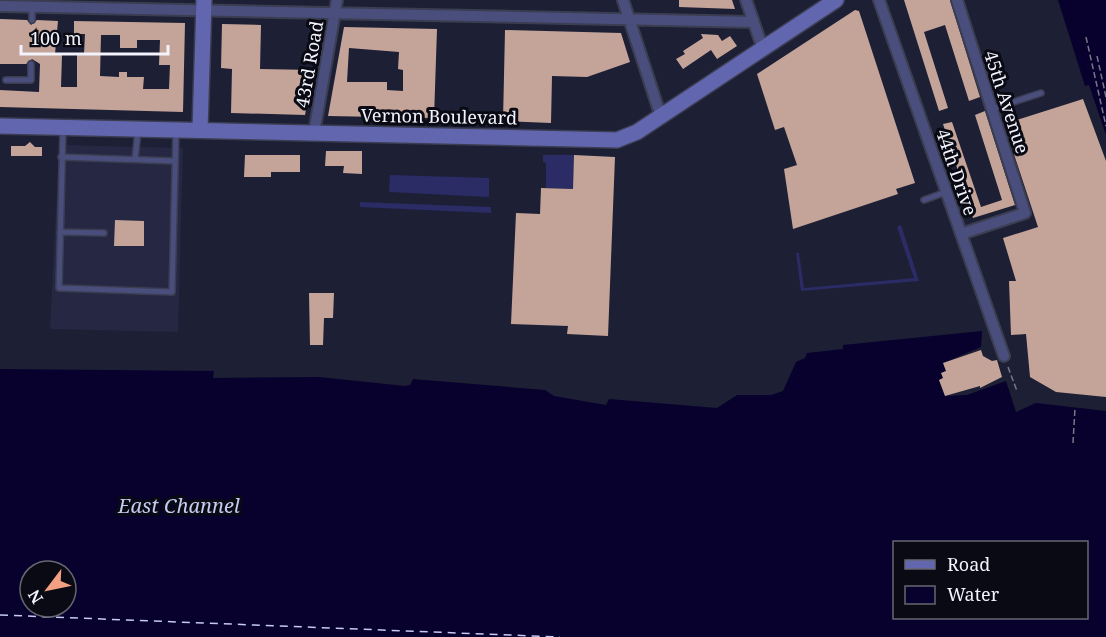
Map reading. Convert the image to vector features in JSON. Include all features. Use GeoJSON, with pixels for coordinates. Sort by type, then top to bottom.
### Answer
{"type":"FeatureCollection","features":[{"type":"Feature","properties":{"kind":"main road","name":"Vernon Boulevard"},"geometry":{"type":"LineString","coordinates":[[0,126],[617,140],[629,136],[661,117],[836,0]]}},
{"type":"Feature","properties":{"kind":"main road"},"geometry":{"type":"LineString","coordinates":[[200,130],[204,5]]}},
{"type":"Feature","properties":{"kind":"street","name":"43rd Road"},"geometry":{"type":"LineString","coordinates":[[314,133],[337,0]]}},
{"type":"Feature","properties":{"kind":"street"},"geometry":{"type":"LineString","coordinates":[[623,0],[661,117]]}},
{"type":"Feature","properties":{"kind":"street"},"geometry":{"type":"LineString","coordinates":[[746,0],[763,49]]}},
{"type":"Feature","properties":{"kind":"street","name":"44th Drive"},"geometry":{"type":"LineString","coordinates":[[879,0],[1004,356]]}},
{"type":"Feature","properties":{"kind":"street","name":"45th Avenue"},"geometry":{"type":"LineString","coordinates":[[957,0],[1025,213],[961,234]]}},
{"type":"Feature","properties":{"kind":"street"},"geometry":{"type":"LineString","coordinates":[[0,6],[204,5],[335,13],[753,22]]}},
{"type":"Feature","properties":{"kind":"lane"},"geometry":{"type":"LineString","coordinates":[[32,6],[32,20]]}},
{"type":"Feature","properties":{"kind":"lane"},"geometry":{"type":"LineString","coordinates":[[6,80],[31,80],[31,64]]}},
{"type":"Feature","properties":{"kind":"lane"},"geometry":{"type":"LineString","coordinates":[[992,109],[1041,93]]}},
{"type":"Feature","properties":{"kind":"lane"},"geometry":{"type":"LineString","coordinates":[[63,128],[59,288],[171,292],[176,130]]}},
{"type":"Feature","properties":{"kind":"lane"},"geometry":{"type":"LineString","coordinates":[[135,159],[138,129]]}},
{"type":"Feature","properties":{"kind":"lane"},"geometry":{"type":"LineString","coordinates":[[62,157],[174,161]]}},
{"type":"Feature","properties":{"kind":"lane"},"geometry":{"type":"LineString","coordinates":[[924,200],[946,192]]}},
{"type":"Feature","properties":{"kind":"lane"},"geometry":{"type":"LineString","coordinates":[[60,232],[104,233]]}},
{"type":"Feature","properties":{"kind":"path"},"geometry":{"type":"LineString","coordinates":[[1086,37],[1106,126]]}},
{"type":"Feature","properties":{"kind":"path"},"geometry":{"type":"LineString","coordinates":[[1096,57],[1106,97]]}},
{"type":"Feature","properties":{"kind":"path"},"geometry":{"type":"LineString","coordinates":[[1004,356],[1017,391]]}},
{"type":"Feature","properties":{"kind":"path"},"geometry":{"type":"LineString","coordinates":[[1073,443],[1075,408]]}},
{"type":"Feature","properties":{"kind":"shaded area"},"geometry":{"type":"Polygon","coordinates":[[[65,145],[183,148],[178,332],[50,329],[59,147],[65,145]]]}},
{"type":"Feature","properties":{"kind":"shaded area"},"geometry":{"type":"Polygon","coordinates":[[[543,155],[574,155],[573,189],[546,188],[546,163],[543,162],[543,155]]]}},
{"type":"Feature","properties":{"kind":"shaded area"},"geometry":{"type":"Polygon","coordinates":[[[390,175],[489,178],[489,197],[389,192],[390,175]]]}},
{"type":"Feature","properties":{"kind":"shaded area"},"geometry":{"type":"Polygon","coordinates":[[[360,202],[491,207],[491,213],[360,207],[360,202]]]}},
{"type":"Feature","properties":{"kind":"shaded area"},"geometry":{"type":"Polygon","coordinates":[[[901,225],[919,281],[801,291],[796,253],[799,253],[804,288],[914,278],[897,227],[901,225]]]}},
{"type":"Feature","properties":{"kind":"water"},"geometry":{"type":"Polygon","coordinates":[[[1058,0],[1106,0],[1106,135],[1089,85],[1085,86],[1058,0]]]}},
{"type":"Feature","properties":{"kind":"water","name":"East Channel"},"geometry":{"type":"Polygon","coordinates":[[[982,331],[981,347],[943,363],[946,371],[941,373],[943,378],[939,380],[945,396],[967,395],[1006,381],[1016,412],[1036,403],[1106,411],[1106,637],[0,637],[0,369],[214,371],[213,378],[319,377],[405,386],[410,385],[413,379],[545,390],[554,396],[606,405],[609,399],[717,408],[737,395],[771,395],[783,391],[796,362],[805,358],[807,353],[843,349],[843,345],[982,331]]]}},
{"type":"Feature","properties":{"kind":"building"},"geometry":{"type":"Polygon","coordinates":[[[679,0],[732,0],[735,9],[679,7],[679,0]]]}},
{"type":"Feature","properties":{"kind":"building"},"geometry":{"type":"Polygon","coordinates":[[[904,0],[950,0],[980,97],[969,101],[945,25],[924,32],[948,108],[939,111],[904,0]]]}},
{"type":"Feature","properties":{"kind":"building"},"geometry":{"type":"Polygon","coordinates":[[[855,10],[859,11],[915,183],[896,189],[898,194],[793,229],[784,169],[797,165],[784,127],[775,130],[757,74],[855,10]]]}},
{"type":"Feature","properties":{"kind":"building"},"geometry":{"type":"Polygon","coordinates":[[[0,19],[27,20],[31,25],[37,20],[58,21],[55,54],[62,55],[61,87],[77,87],[77,54],[84,54],[85,34],[74,34],[74,21],[185,23],[183,112],[0,107],[0,90],[39,92],[40,64],[32,59],[26,64],[0,64],[0,19]],[[101,35],[100,76],[119,77],[119,72],[127,72],[127,77],[144,77],[143,89],[169,89],[170,65],[159,65],[160,40],[137,40],[137,48],[120,48],[120,35],[101,35]]]}},
{"type":"Feature","properties":{"kind":"building"},"geometry":{"type":"Polygon","coordinates":[[[222,24],[261,25],[260,69],[313,70],[305,115],[231,113],[232,69],[221,68],[222,24]]]}},
{"type":"Feature","properties":{"kind":"building"},"geometry":{"type":"Polygon","coordinates":[[[344,27],[437,29],[434,118],[328,116],[344,27]],[[349,48],[347,82],[387,82],[387,90],[403,91],[403,70],[398,69],[399,52],[349,48]]]}},
{"type":"Feature","properties":{"kind":"building"},"geometry":{"type":"Polygon","coordinates":[[[505,30],[621,33],[630,62],[587,77],[552,76],[551,123],[503,121],[505,30]]]}},
{"type":"Feature","properties":{"kind":"building"},"geometry":{"type":"Polygon","coordinates":[[[701,34],[718,35],[722,41],[730,36],[737,46],[717,59],[711,50],[683,69],[676,59],[685,54],[683,51],[703,38],[701,34]]]}},
{"type":"Feature","properties":{"kind":"building"},"geometry":{"type":"Polygon","coordinates":[[[1083,99],[1106,161],[1106,397],[1056,392],[1030,377],[1026,334],[1011,335],[1009,281],[1016,281],[1003,238],[1038,227],[1004,124],[1083,99]]]}},
{"type":"Feature","properties":{"kind":"building"},"geometry":{"type":"Polygon","coordinates":[[[985,111],[1015,205],[973,218],[943,124],[952,122],[981,207],[1002,200],[975,115],[985,111]]]}},
{"type":"Feature","properties":{"kind":"building"},"geometry":{"type":"Polygon","coordinates":[[[30,142],[35,147],[42,147],[42,156],[11,156],[11,146],[25,146],[30,142]]]}},
{"type":"Feature","properties":{"kind":"building"},"geometry":{"type":"Polygon","coordinates":[[[326,151],[362,151],[362,174],[343,173],[344,166],[325,166],[326,151]]]}},
{"type":"Feature","properties":{"kind":"building"},"geometry":{"type":"Polygon","coordinates":[[[245,155],[300,155],[300,172],[271,172],[271,177],[244,177],[245,155]]]}},
{"type":"Feature","properties":{"kind":"building"},"geometry":{"type":"Polygon","coordinates":[[[574,155],[615,157],[608,336],[567,334],[568,326],[511,324],[516,213],[540,214],[541,188],[573,189],[574,155]]]}},
{"type":"Feature","properties":{"kind":"building"},"geometry":{"type":"Polygon","coordinates":[[[115,220],[144,221],[144,246],[114,246],[115,220]]]}},
{"type":"Feature","properties":{"kind":"building"},"geometry":{"type":"Polygon","coordinates":[[[309,293],[334,293],[333,318],[324,318],[323,345],[310,345],[309,293]]]}},
{"type":"Feature","properties":{"kind":"building"},"geometry":{"type":"Polygon","coordinates":[[[981,350],[983,356],[992,361],[997,360],[1002,377],[980,388],[980,386],[945,396],[939,380],[943,378],[941,373],[946,371],[943,363],[981,350]]]}},
{"type":"Feature","properties":{"kind":"ferry route"},"geometry":{"type":"LineString","coordinates":[[0,615],[560,637]]}}]}
